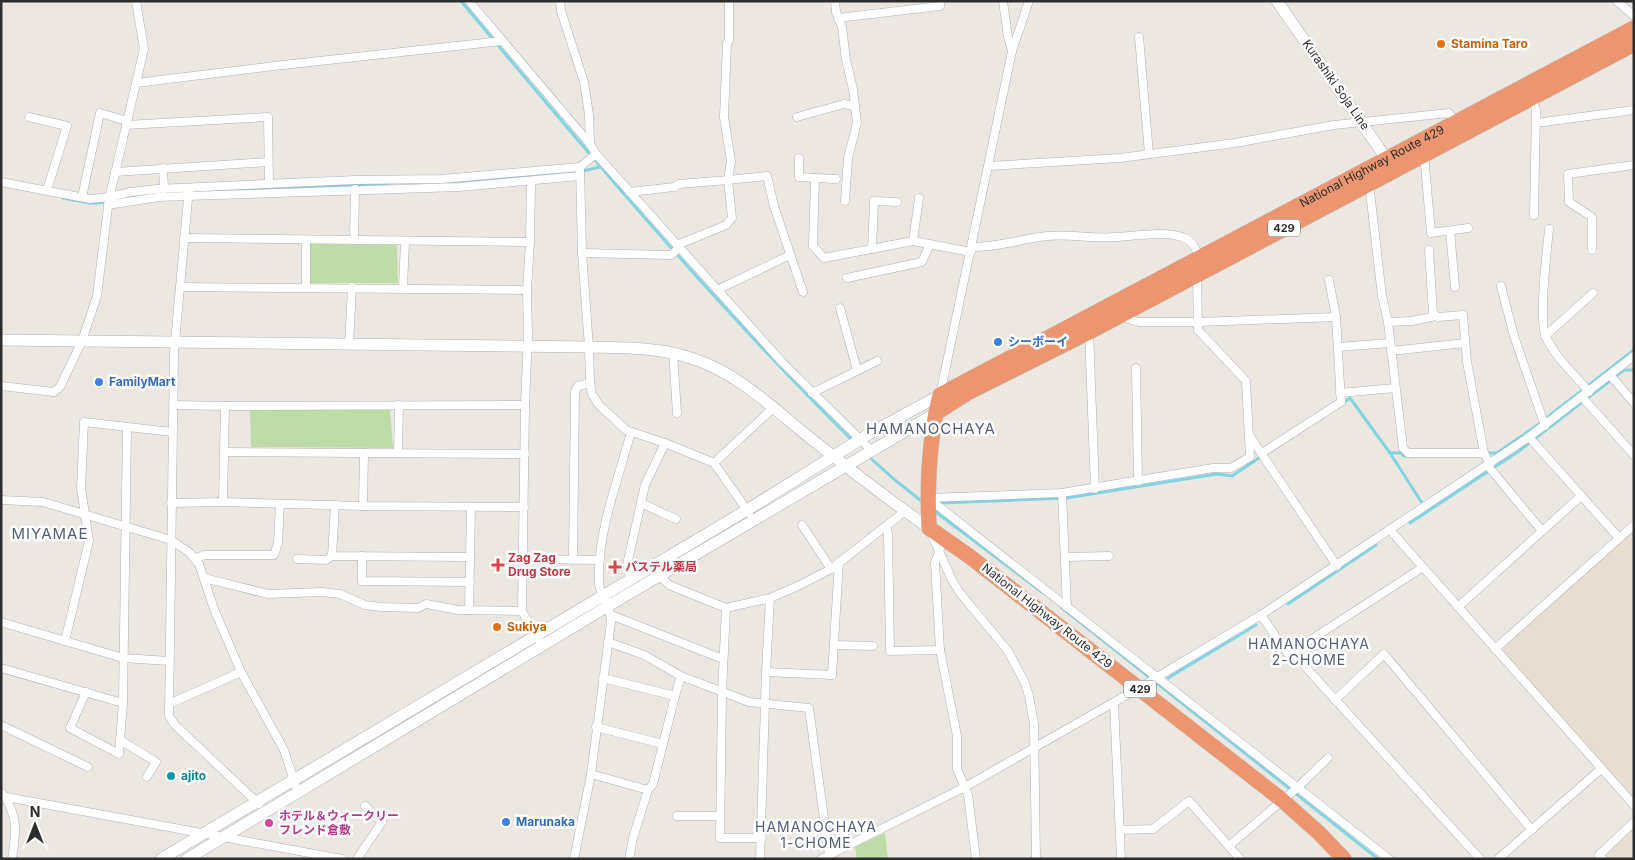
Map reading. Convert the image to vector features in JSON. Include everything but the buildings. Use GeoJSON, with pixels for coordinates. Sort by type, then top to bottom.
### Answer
{"type":"FeatureCollection","features":[{"type":"Feature","properties":{"kind":"highway","name":"National Highway Route 429"},"geometry":{"type":"LineString","coordinates":[[940,395],[1200,257],[1390,165],[1459,129],[1634,28]]}},
{"type":"Feature","properties":{"kind":"highway","name":"National Highway Route 429"},"geometry":{"type":"LineString","coordinates":[[936,412],[969,392],[1089,332],[1369,183],[1390,165],[1424,154],[1459,129],[1532,98],[1634,44]]}},
{"type":"Feature","properties":{"kind":"highway"},"geometry":{"type":"LineString","coordinates":[[929,528],[928,503],[932,431],[940,395]]}},
{"type":"Feature","properties":{"kind":"highway","name":"National Highway Route 429"},"geometry":{"type":"LineString","coordinates":[[929,528],[944,547],[1151,681],[1291,793],[1318,833],[1344,859]]}},
{"type":"Feature","properties":{"kind":"street"},"geometry":{"type":"LineString","coordinates":[[1,386],[54,392],[60,387],[82,341],[97,296],[109,201],[144,49],[136,1]]}},
{"type":"Feature","properties":{"kind":"street"},"geometry":{"type":"LineString","coordinates":[[469,1],[590,144]]}},
{"type":"Feature","properties":{"kind":"street"},"geometry":{"type":"LineString","coordinates":[[560,1],[561,11],[584,82],[589,115],[590,144],[593,156],[630,192],[676,249],[717,290],[868,453]]}},
{"type":"Feature","properties":{"kind":"street"},"geometry":{"type":"LineString","coordinates":[[582,253],[676,249],[726,225],[732,218],[728,180],[731,161],[724,117],[727,43],[729,40],[729,1]]}},
{"type":"Feature","properties":{"kind":"street"},"geometry":{"type":"LineString","coordinates":[[834,1],[842,26],[857,123],[849,146],[845,201]]}},
{"type":"Feature","properties":{"kind":"street"},"geometry":{"type":"LineString","coordinates":[[838,18],[940,6],[940,1]]}},
{"type":"Feature","properties":{"kind":"street"},"geometry":{"type":"LineString","coordinates":[[1003,1],[1012,51]]}},
{"type":"Feature","properties":{"kind":"street"},"geometry":{"type":"LineString","coordinates":[[161,859],[294,780],[539,641],[608,606],[660,576],[857,442],[940,395],[1012,51],[1029,1]]}},
{"type":"Feature","properties":{"kind":"street","name":"Kurashiki Soja Line"},"geometry":{"type":"LineString","coordinates":[[1277,1],[1390,165]]}},
{"type":"Feature","properties":{"kind":"street"},"geometry":{"type":"LineString","coordinates":[[1617,1],[1634,16]]}},
{"type":"Feature","properties":{"kind":"street"},"geometry":{"type":"LineString","coordinates":[[1139,37],[1149,154]]}},
{"type":"Feature","properties":{"kind":"street"},"geometry":{"type":"LineString","coordinates":[[136,83],[501,41]]}},
{"type":"Feature","properties":{"kind":"street"},"geometry":{"type":"LineString","coordinates":[[1532,98],[1536,110],[1534,215]]}},
{"type":"Feature","properties":{"kind":"street"},"geometry":{"type":"LineString","coordinates":[[797,117],[844,104],[855,106]]}},
{"type":"Feature","properties":{"kind":"street"},"geometry":{"type":"LineString","coordinates":[[1536,123],[1634,110]]}},
{"type":"Feature","properties":{"kind":"street"},"geometry":{"type":"LineString","coordinates":[[82,197],[100,112],[126,123],[268,117],[268,184]]}},
{"type":"Feature","properties":{"kind":"street"},"geometry":{"type":"LineString","coordinates":[[988,166],[1120,158],[1235,143],[1362,122],[1449,114],[1459,129]]}},
{"type":"Feature","properties":{"kind":"street"},"geometry":{"type":"LineString","coordinates":[[29,117],[67,126],[48,190]]}},
{"type":"Feature","properties":{"kind":"street"},"geometry":{"type":"LineString","coordinates":[[1424,154],[1431,233],[1468,228]]}},
{"type":"Feature","properties":{"kind":"street"},"geometry":{"type":"LineString","coordinates":[[109,201],[132,192],[164,189],[189,192],[459,187],[531,181],[580,172],[593,156]]}},
{"type":"Feature","properties":{"kind":"street"},"geometry":{"type":"LineString","coordinates":[[799,158],[799,177],[836,179]]}},
{"type":"Feature","properties":{"kind":"street"},"geometry":{"type":"LineString","coordinates":[[115,172],[268,162]]}},
{"type":"Feature","properties":{"kind":"street"},"geometry":{"type":"LineString","coordinates":[[1592,250],[1592,217],[1569,202],[1568,174],[1634,165]]}},
{"type":"Feature","properties":{"kind":"street"},"geometry":{"type":"LineString","coordinates":[[163,168],[164,189]]}},
{"type":"Feature","properties":{"kind":"street"},"geometry":{"type":"LineString","coordinates":[[1,182],[109,201],[268,184],[442,179],[580,172]]}},
{"type":"Feature","properties":{"kind":"street"},"geometry":{"type":"LineString","coordinates":[[580,172],[582,253],[592,394],[599,405],[626,430],[665,443],[714,463],[750,515]]}},
{"type":"Feature","properties":{"kind":"street"},"geometry":{"type":"LineString","coordinates":[[630,192],[674,187],[679,184],[767,176],[774,206],[803,292]]}},
{"type":"Feature","properties":{"kind":"street"},"geometry":{"type":"LineString","coordinates":[[815,178],[813,246],[824,258],[913,240],[971,249],[1048,236],[1114,238],[1152,234],[1186,238],[1196,248],[1200,257],[1197,274],[1198,330],[1246,381],[1250,457],[1231,468],[1213,468],[1063,496],[928,503]]}},
{"type":"Feature","properties":{"kind":"street"},"geometry":{"type":"LineString","coordinates":[[531,181],[527,290],[522,611],[539,641]]}},
{"type":"Feature","properties":{"kind":"street"},"geometry":{"type":"LineString","coordinates":[[1369,183],[1382,296],[1388,322],[1404,448],[1408,454],[1484,453]]}},
{"type":"Feature","properties":{"kind":"street"},"geometry":{"type":"LineString","coordinates":[[354,240],[355,189]]}},
{"type":"Feature","properties":{"kind":"street"},"geometry":{"type":"LineString","coordinates":[[189,192],[175,342],[172,432],[169,716],[175,725],[266,812]]}},
{"type":"Feature","properties":{"kind":"street"},"geometry":{"type":"LineString","coordinates":[[913,240],[918,198]]}},
{"type":"Feature","properties":{"kind":"street"},"geometry":{"type":"LineString","coordinates":[[872,249],[874,201],[898,202]]}},
{"type":"Feature","properties":{"kind":"street"},"geometry":{"type":"LineString","coordinates":[[1549,228],[1543,314],[1545,336],[1587,389]]}},
{"type":"Feature","properties":{"kind":"street"},"geometry":{"type":"LineString","coordinates":[[1450,231],[1455,287]]}},
{"type":"Feature","properties":{"kind":"street"},"geometry":{"type":"LineString","coordinates":[[184,238],[530,242]]}},
{"type":"Feature","properties":{"kind":"street"},"geometry":{"type":"LineString","coordinates":[[306,240],[306,287]]}},
{"type":"Feature","properties":{"kind":"street"},"geometry":{"type":"LineString","coordinates":[[403,288],[405,241]]}},
{"type":"Feature","properties":{"kind":"street"},"geometry":{"type":"LineString","coordinates":[[847,278],[922,262],[930,244]]}},
{"type":"Feature","properties":{"kind":"street"},"geometry":{"type":"LineString","coordinates":[[1429,250],[1433,314],[1436,316]]}},
{"type":"Feature","properties":{"kind":"street"},"geometry":{"type":"LineString","coordinates":[[717,290],[790,255]]}},
{"type":"Feature","properties":{"kind":"street"},"geometry":{"type":"LineString","coordinates":[[1263,455],[1341,402],[1336,317],[1329,280]]}},
{"type":"Feature","properties":{"kind":"street"},"geometry":{"type":"LineString","coordinates":[[180,286],[527,290]]}},
{"type":"Feature","properties":{"kind":"street"},"geometry":{"type":"LineString","coordinates":[[1501,286],[1514,336],[1545,426]]}},
{"type":"Feature","properties":{"kind":"street"},"geometry":{"type":"LineString","coordinates":[[348,344],[352,287]]}},
{"type":"Feature","properties":{"kind":"street"},"geometry":{"type":"LineString","coordinates":[[1545,336],[1593,293]]}},
{"type":"Feature","properties":{"kind":"street"},"geometry":{"type":"LineString","coordinates":[[840,308],[857,370]]}},
{"type":"Feature","properties":{"kind":"street"},"geometry":{"type":"LineString","coordinates":[[1388,322],[1463,314],[1467,362],[1484,453],[1490,467],[1542,531]]}},
{"type":"Feature","properties":{"kind":"street"},"geometry":{"type":"LineString","coordinates":[[1119,316],[1139,322],[1336,317]]}},
{"type":"Feature","properties":{"kind":"street"},"geometry":{"type":"LineString","coordinates":[[1089,332],[1095,489]]}},
{"type":"Feature","properties":{"kind":"street"},"geometry":{"type":"LineString","coordinates":[[1,340],[648,348],[673,352],[697,359],[742,383],[834,457],[929,528]]}},
{"type":"Feature","properties":{"kind":"street"},"geometry":{"type":"LineString","coordinates":[[1338,347],[1391,347],[1465,343]]}},
{"type":"Feature","properties":{"kind":"street"},"geometry":{"type":"LineString","coordinates":[[673,352],[677,413]]}},
{"type":"Feature","properties":{"kind":"street"},"geometry":{"type":"LineString","coordinates":[[821,859],[965,787],[1114,703],[1261,615],[1532,439],[1545,426],[1584,399],[1587,389],[1612,378],[1622,365],[1634,356]]}},
{"type":"Feature","properties":{"kind":"street"},"geometry":{"type":"LineString","coordinates":[[812,393],[877,361]]}},
{"type":"Feature","properties":{"kind":"street"},"geometry":{"type":"LineString","coordinates":[[1622,365],[1634,365]]}},
{"type":"Feature","properties":{"kind":"street"},"geometry":{"type":"LineString","coordinates":[[1136,368],[1138,481]]}},
{"type":"Feature","properties":{"kind":"street"},"geometry":{"type":"LineString","coordinates":[[1612,378],[1634,403]]}},
{"type":"Feature","properties":{"kind":"street"},"geometry":{"type":"LineString","coordinates":[[573,559],[575,391],[578,386],[590,383]]}},
{"type":"Feature","properties":{"kind":"street"},"geometry":{"type":"LineString","coordinates":[[1340,393],[1395,388]]}},
{"type":"Feature","properties":{"kind":"street"},"geometry":{"type":"LineString","coordinates":[[1584,399],[1634,455]]}},
{"type":"Feature","properties":{"kind":"street"},"geometry":{"type":"LineString","coordinates":[[174,405],[525,405]]}},
{"type":"Feature","properties":{"kind":"street"},"geometry":{"type":"LineString","coordinates":[[398,454],[399,405]]}},
{"type":"Feature","properties":{"kind":"street"},"geometry":{"type":"LineString","coordinates":[[223,502],[225,406]]}},
{"type":"Feature","properties":{"kind":"street"},"geometry":{"type":"LineString","coordinates":[[714,463],[773,408]]}},
{"type":"Feature","properties":{"kind":"street"},"geometry":{"type":"LineString","coordinates":[[608,606],[630,580],[846,466],[936,412]]}},
{"type":"Feature","properties":{"kind":"street"},"geometry":{"type":"LineString","coordinates":[[65,641],[89,541],[81,488],[84,422],[172,432]]}},
{"type":"Feature","properties":{"kind":"street"},"geometry":{"type":"LineString","coordinates":[[86,692],[70,728],[119,754],[123,703],[127,427]]}},
{"type":"Feature","properties":{"kind":"street"},"geometry":{"type":"LineString","coordinates":[[574,859],[591,774],[608,642],[608,606],[598,584],[602,540],[631,432]]}},
{"type":"Feature","properties":{"kind":"street"},"geometry":{"type":"LineString","coordinates":[[1249,434],[1337,566]]}},
{"type":"Feature","properties":{"kind":"street"},"geometry":{"type":"LineString","coordinates":[[1532,439],[1580,496],[1619,538]]}},
{"type":"Feature","properties":{"kind":"street"},"geometry":{"type":"LineString","coordinates":[[630,580],[627,565],[645,485],[665,443]]}},
{"type":"Feature","properties":{"kind":"street"},"geometry":{"type":"LineString","coordinates":[[224,452],[525,454]]}},
{"type":"Feature","properties":{"kind":"street"},"geometry":{"type":"LineString","coordinates":[[363,506],[364,453]]}},
{"type":"Feature","properties":{"kind":"street"},"geometry":{"type":"LineString","coordinates":[[1063,496],[1067,607]]}},
{"type":"Feature","properties":{"kind":"street"},"geometry":{"type":"LineString","coordinates":[[1458,607],[1580,496]]}},
{"type":"Feature","properties":{"kind":"street"},"geometry":{"type":"LineString","coordinates":[[1,500],[43,502],[171,540],[190,553],[199,564],[214,609],[241,672],[284,750],[298,793]]}},
{"type":"Feature","properties":{"kind":"street"},"geometry":{"type":"LineString","coordinates":[[171,503],[223,502],[363,506],[524,507]]}},
{"type":"Feature","properties":{"kind":"street"},"geometry":{"type":"LineString","coordinates":[[641,503],[676,519]]}},
{"type":"Feature","properties":{"kind":"street"},"geometry":{"type":"LineString","coordinates":[[928,503],[1067,607],[1151,681],[1291,793],[1389,859]]}},
{"type":"Feature","properties":{"kind":"street"},"geometry":{"type":"LineString","coordinates":[[195,559],[204,555],[274,555],[278,543],[280,504]]}},
{"type":"Feature","properties":{"kind":"street"},"geometry":{"type":"LineString","coordinates":[[332,556],[335,505]]}},
{"type":"Feature","properties":{"kind":"street"},"geometry":{"type":"LineString","coordinates":[[469,610],[471,507]]}},
{"type":"Feature","properties":{"kind":"street"},"geometry":{"type":"LineString","coordinates":[[660,576],[669,585],[726,608],[770,598],[831,568],[887,527],[905,511]]}},
{"type":"Feature","properties":{"kind":"street"},"geometry":{"type":"LineString","coordinates":[[802,525],[831,568]]}},
{"type":"Feature","properties":{"kind":"street"},"geometry":{"type":"LineString","coordinates":[[1494,649],[1634,525]]}},
{"type":"Feature","properties":{"kind":"street"},"geometry":{"type":"LineString","coordinates":[[887,527],[890,652],[940,650]]}},
{"type":"Feature","properties":{"kind":"street"},"geometry":{"type":"LineString","coordinates":[[1390,530],[1600,769],[1634,805]]}},
{"type":"Feature","properties":{"kind":"street"},"geometry":{"type":"LineString","coordinates":[[944,547],[935,563],[940,650],[957,736],[958,769],[968,795],[976,859]]}},
{"type":"Feature","properties":{"kind":"street"},"geometry":{"type":"LineString","coordinates":[[944,547],[947,571],[960,593],[1008,651],[1025,683],[1029,696],[1034,724],[1036,859]]}},
{"type":"Feature","properties":{"kind":"street"},"geometry":{"type":"LineString","coordinates":[[297,559],[326,560],[332,556],[470,557]]}},
{"type":"Feature","properties":{"kind":"street"},"geometry":{"type":"LineString","coordinates":[[362,556],[362,582],[470,582]]}},
{"type":"Feature","properties":{"kind":"street"},"geometry":{"type":"LineString","coordinates":[[1066,557],[1108,556]]}},
{"type":"Feature","properties":{"kind":"street"},"geometry":{"type":"LineString","coordinates":[[523,559],[600,560]]}},
{"type":"Feature","properties":{"kind":"street"},"geometry":{"type":"LineString","coordinates":[[766,672],[832,675],[839,562]]}},
{"type":"Feature","properties":{"kind":"street"},"geometry":{"type":"LineString","coordinates":[[1261,615],[1288,654],[1423,567]]}},
{"type":"Feature","properties":{"kind":"street"},"geometry":{"type":"LineString","coordinates":[[204,578],[268,594],[322,592],[340,594],[365,605],[381,607],[418,608],[426,604],[458,610],[522,611]]}},
{"type":"Feature","properties":{"kind":"street"},"geometry":{"type":"LineString","coordinates":[[760,859],[770,598]]}},
{"type":"Feature","properties":{"kind":"street"},"geometry":{"type":"LineString","coordinates":[[608,606],[723,659]]}},
{"type":"Feature","properties":{"kind":"street"},"geometry":{"type":"LineString","coordinates":[[726,608],[722,693],[720,838],[762,838]]}},
{"type":"Feature","properties":{"kind":"street"},"geometry":{"type":"LineString","coordinates":[[1,622],[123,658],[169,661]]}},
{"type":"Feature","properties":{"kind":"street"},"geometry":{"type":"LineString","coordinates":[[187,859],[298,793],[539,641]]}},
{"type":"Feature","properties":{"kind":"street"},"geometry":{"type":"LineString","coordinates":[[608,642],[644,655],[681,676],[749,702],[809,708],[829,855]]}},
{"type":"Feature","properties":{"kind":"street"},"geometry":{"type":"LineString","coordinates":[[834,644],[873,646]]}},
{"type":"Feature","properties":{"kind":"street"},"geometry":{"type":"LineString","coordinates":[[1292,652],[1480,859]]}},
{"type":"Feature","properties":{"kind":"street"},"geometry":{"type":"LineString","coordinates":[[1335,700],[1384,654],[1532,830]]}},
{"type":"Feature","properties":{"kind":"street"},"geometry":{"type":"LineString","coordinates":[[1,668],[123,703]]}},
{"type":"Feature","properties":{"kind":"street"},"geometry":{"type":"LineString","coordinates":[[169,704],[241,672]]}},
{"type":"Feature","properties":{"kind":"street"},"geometry":{"type":"LineString","coordinates":[[629,859],[633,838],[648,790],[653,784],[681,676]]}},
{"type":"Feature","properties":{"kind":"street"},"geometry":{"type":"LineString","coordinates":[[603,678],[675,696]]}},
{"type":"Feature","properties":{"kind":"street"},"geometry":{"type":"LineString","coordinates":[[1114,703],[1121,859]]}},
{"type":"Feature","properties":{"kind":"street"},"geometry":{"type":"LineString","coordinates":[[1,725],[88,767]]}},
{"type":"Feature","properties":{"kind":"street"},"geometry":{"type":"LineString","coordinates":[[596,727],[663,744]]}},
{"type":"Feature","properties":{"kind":"street"},"geometry":{"type":"LineString","coordinates":[[120,740],[156,762],[147,776]]}},
{"type":"Feature","properties":{"kind":"street"},"geometry":{"type":"LineString","coordinates":[[1229,846],[1291,793],[1328,758]]}},
{"type":"Feature","properties":{"kind":"street"},"geometry":{"type":"LineString","coordinates":[[1498,859],[1600,769]]}},
{"type":"Feature","properties":{"kind":"street"},"geometry":{"type":"LineString","coordinates":[[591,774],[648,790]]}},
{"type":"Feature","properties":{"kind":"street"},"geometry":{"type":"LineString","coordinates":[[2,795],[342,859]]}},
{"type":"Feature","properties":{"kind":"street"},"geometry":{"type":"LineString","coordinates":[[2,795],[14,813],[16,836],[12,859]]}},
{"type":"Feature","properties":{"kind":"street"},"geometry":{"type":"LineString","coordinates":[[1120,830],[1153,829],[1189,801],[1240,859]]}},
{"type":"Feature","properties":{"kind":"street"},"geometry":{"type":"LineString","coordinates":[[357,859],[382,822],[365,806]]}},
{"type":"Feature","properties":{"kind":"street"},"geometry":{"type":"LineString","coordinates":[[677,816],[720,816]]}},
{"type":"Feature","properties":{"kind":"street"},"geometry":{"type":"LineString","coordinates":[[1599,857],[1634,822]]}},
{"type":"Feature","properties":{"kind":"shaded area"},"geometry":{"type":"Polygon","coordinates":[[[1634,530],[1634,800],[1503,653],[1504,646],[1634,530]]]}},
{"type":"Feature","properties":{"kind":"shaded area"},"geometry":{"type":"Polygon","coordinates":[[[1634,829],[1634,859],[1607,859],[1604,856],[1634,829]]]}},
{"type":"Feature","properties":{"kind":"green space"},"geometry":{"type":"Polygon","coordinates":[[[310,244],[397,245],[398,283],[309,283],[310,244]]]}},
{"type":"Feature","properties":{"kind":"green space"},"geometry":{"type":"Polygon","coordinates":[[[250,408],[390,409],[393,448],[251,447],[250,408]]]}},
{"type":"Feature","properties":{"kind":"green space"},"geometry":{"type":"Polygon","coordinates":[[[885,833],[888,859],[857,859],[855,847],[885,833]]]}},
{"type":"Feature","properties":{"kind":"waterway"},"geometry":{"type":"LineString","coordinates":[[461,1],[652,226],[750,335],[853,441]]}},
{"type":"Feature","properties":{"kind":"waterway"},"geometry":{"type":"LineString","coordinates":[[442,182],[575,173],[600,167]]}},
{"type":"Feature","properties":{"kind":"waterway"},"geometry":{"type":"LineString","coordinates":[[169,193],[393,183]]}},
{"type":"Feature","properties":{"kind":"waterway"},"geometry":{"type":"LineString","coordinates":[[63,198],[99,203],[158,193]]}},
{"type":"Feature","properties":{"kind":"waterway"},"geometry":{"type":"LineString","coordinates":[[1545,419],[1634,350]]}},
{"type":"Feature","properties":{"kind":"waterway"},"geometry":{"type":"LineString","coordinates":[[1410,523],[1519,451],[1624,370],[1634,370]]}},
{"type":"Feature","properties":{"kind":"waterway"},"geometry":{"type":"LineString","coordinates":[[1343,403],[1350,398],[1390,453],[1401,453],[1404,456],[1411,456]]}},
{"type":"Feature","properties":{"kind":"waterway"},"geometry":{"type":"LineString","coordinates":[[1489,453],[1497,453],[1542,422]]}},
{"type":"Feature","properties":{"kind":"waterway"},"geometry":{"type":"LineString","coordinates":[[1390,453],[1422,503]]}},
{"type":"Feature","properties":{"kind":"waterway"},"geometry":{"type":"LineString","coordinates":[[868,456],[924,503]]}},
{"type":"Feature","properties":{"kind":"waterway"},"geometry":{"type":"LineString","coordinates":[[941,503],[1066,498],[1217,474],[1232,476],[1262,456]]}},
{"type":"Feature","properties":{"kind":"waterway"},"geometry":{"type":"LineString","coordinates":[[933,510],[1042,592]]}},
{"type":"Feature","properties":{"kind":"waterway"},"geometry":{"type":"LineString","coordinates":[[1288,604],[1376,545]]}},
{"type":"Feature","properties":{"kind":"waterway"},"geometry":{"type":"LineString","coordinates":[[1061,607],[1378,859]]}},
{"type":"Feature","properties":{"kind":"waterway"},"geometry":{"type":"LineString","coordinates":[[1168,678],[1256,625]]}},
{"type":"Feature","properties":{"kind":"place","name":"Stamina Taro"},"geometry":{"type":"Point","coordinates":[1441,44]}},
{"type":"Feature","properties":{"kind":"place","name":"シーボーイ"},"geometry":{"type":"Point","coordinates":[998,342]}},
{"type":"Feature","properties":{"kind":"place","name":"FamilyMart"},"geometry":{"type":"Point","coordinates":[99,382]}},
{"type":"Feature","properties":{"kind":"place","name":"Zag Zag Drug Store"},"geometry":{"type":"Point","coordinates":[498,565]}},
{"type":"Feature","properties":{"kind":"place","name":"パステル薬局"},"geometry":{"type":"Point","coordinates":[615,567]}},
{"type":"Feature","properties":{"kind":"place","name":"Sukiya"},"geometry":{"type":"Point","coordinates":[497,627]}},
{"type":"Feature","properties":{"kind":"place","name":"ajito"},"geometry":{"type":"Point","coordinates":[171,776]}},
{"type":"Feature","properties":{"kind":"place","name":"Marunaka"},"geometry":{"type":"Point","coordinates":[506,822]}},
{"type":"Feature","properties":{"kind":"place","name":"ホテル＆ウィークリー フレンド倉敷"},"geometry":{"type":"Point","coordinates":[269,823]}},
{"type":"Feature","properties":{"kind":"district","name":"HAMANOCHAYA"},"geometry":{"type":"Point","coordinates":[931,429]}},
{"type":"Feature","properties":{"kind":"district","name":"MIYAMAE"},"geometry":{"type":"Point","coordinates":[50,534]}},
{"type":"Feature","properties":{"kind":"district","name":"HAMANOCHAYA 2-CHOME"},"geometry":{"type":"Point","coordinates":[1309,652]}},
{"type":"Feature","properties":{"kind":"district","name":"HAMANOCHAYA 1-CHOME"},"geometry":{"type":"Point","coordinates":[816,836]}}]}
